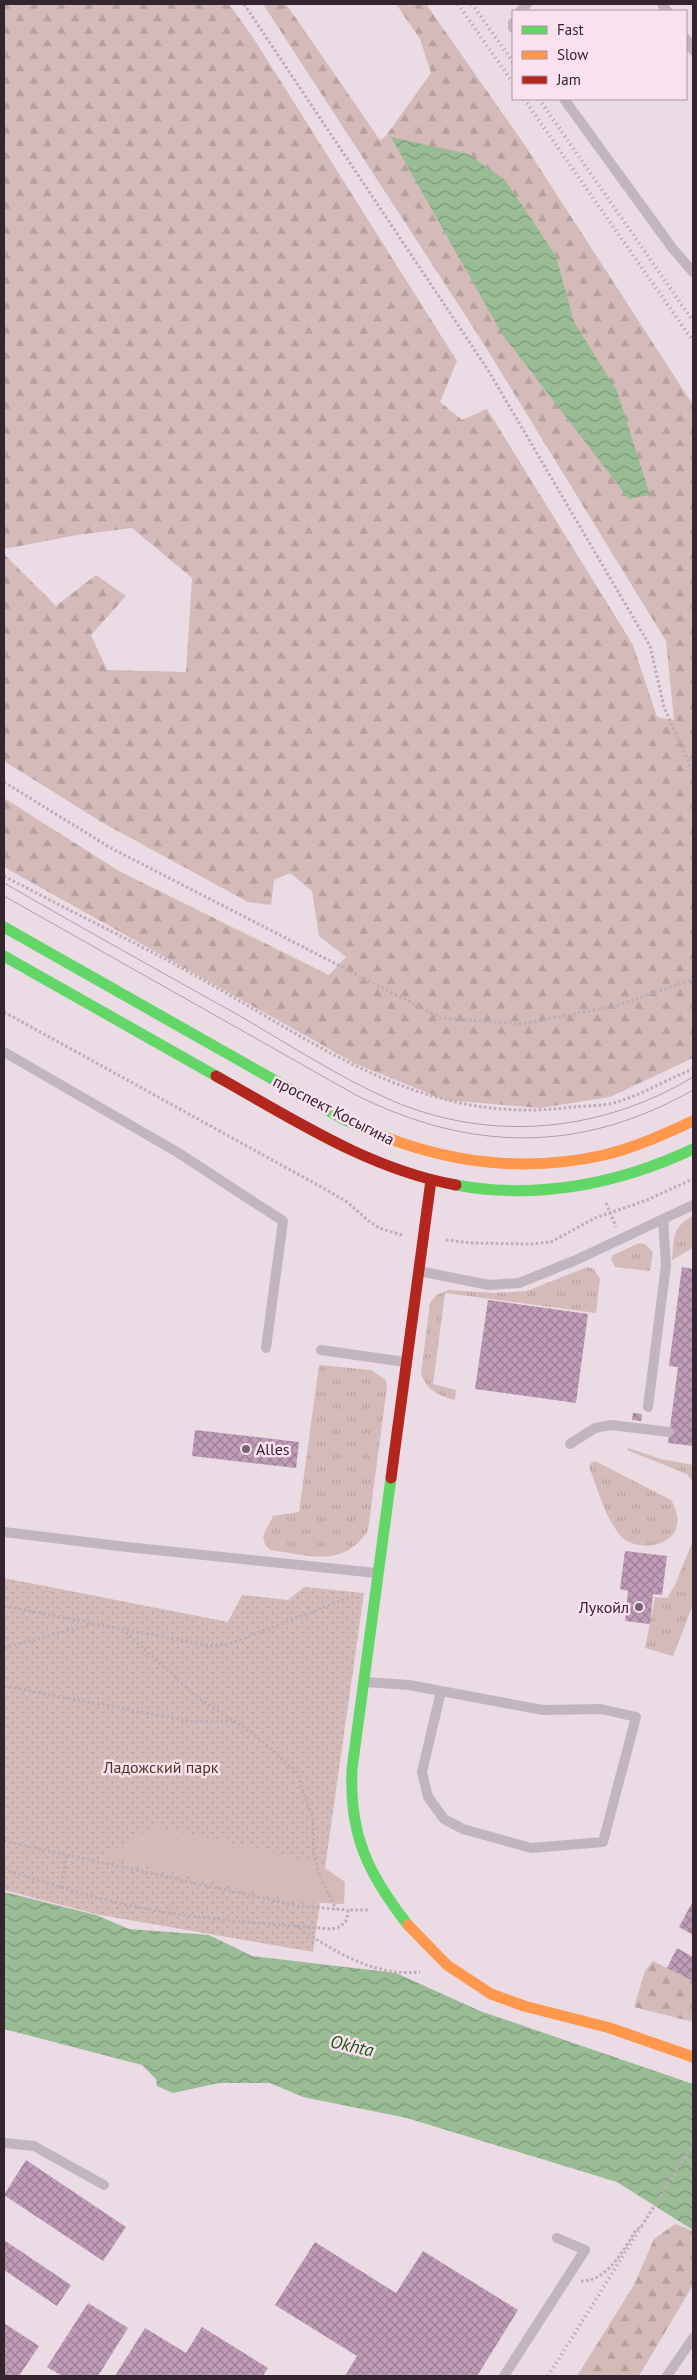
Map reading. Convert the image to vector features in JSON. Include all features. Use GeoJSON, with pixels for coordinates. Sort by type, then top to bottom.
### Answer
{"type":"FeatureCollection","features":[{"type":"Feature","properties":{"kind":"main road","name":"проспект Косыгина"},"geometry":{"type":"LineString","coordinates":[[4,927],[343,1119],[377,1136],[413,1149],[449,1159],[487,1164],[524,1166],[562,1164],[600,1157],[636,1147],[693,1121]]}},
{"type":"Feature","properties":{"kind":"main road","name":"проспект Косыгина"},"geometry":{"type":"LineString","coordinates":[[4,956],[332,1141],[368,1159],[431,1180],[484,1189],[525,1190],[565,1188],[605,1181],[644,1170],[693,1149]]}},
{"type":"Feature","properties":{"kind":"main road"},"geometry":{"type":"LineString","coordinates":[[431,1180],[362,1682],[352,1769],[351,1803],[356,1830],[365,1853],[392,1905],[414,1935],[467,1980],[508,2001],[589,2022],[693,2056]]}},
{"type":"Feature","properties":{"kind":"lane"},"geometry":{"type":"LineString","coordinates":[[565,100],[673,249],[693,272]]}},
{"type":"Feature","properties":{"kind":"lane"},"geometry":{"type":"LineString","coordinates":[[4,1052],[177,1152],[283,1221],[266,1348]]}},
{"type":"Feature","properties":{"kind":"lane"},"geometry":{"type":"LineString","coordinates":[[418,1271],[488,1285],[519,1283],[621,1239],[693,1205]]}},
{"type":"Feature","properties":{"kind":"lane"},"geometry":{"type":"LineString","coordinates":[[648,1407],[666,1265],[663,1219]]}},
{"type":"Feature","properties":{"kind":"lane"},"geometry":{"type":"LineString","coordinates":[[321,1350],[406,1362]]}},
{"type":"Feature","properties":{"kind":"lane"},"geometry":{"type":"LineString","coordinates":[[570,1444],[595,1428],[611,1425],[669,1432]]}},
{"type":"Feature","properties":{"kind":"lane"},"geometry":{"type":"LineString","coordinates":[[4,1532],[377,1573]]}},
{"type":"Feature","properties":{"kind":"lane"},"geometry":{"type":"LineString","coordinates":[[362,1682],[409,1685],[543,1710],[601,1710],[636,1717],[603,1842],[531,1848],[463,1829],[444,1819],[428,1797],[422,1772],[442,1692]]}},
{"type":"Feature","properties":{"kind":"lane"},"geometry":{"type":"LineString","coordinates":[[4,2144],[34,2146],[104,2185]]}},
{"type":"Feature","properties":{"kind":"lane"},"geometry":{"type":"LineString","coordinates":[[504,2376],[584,2250],[557,2238]]}},
{"type":"Feature","properties":{"kind":"lane"},"geometry":{"type":"LineString","coordinates":[[666,2376],[693,2338]]}},
{"type":"Feature","properties":{"kind":"path"},"geometry":{"type":"LineString","coordinates":[[244,4],[488,370],[645,637],[650,646],[664,707],[693,772]]}},
{"type":"Feature","properties":{"kind":"path"},"geometry":{"type":"LineString","coordinates":[[4,782],[109,848],[441,1018],[523,1024],[619,1005],[690,980],[693,976]]}},
{"type":"Feature","properties":{"kind":"path"},"geometry":{"type":"LineString","coordinates":[[4,876],[162,956],[275,1024],[350,1065],[430,1097],[502,1110],[562,1109],[616,1102],[693,1069]]}},
{"type":"Feature","properties":{"kind":"path"},"geometry":{"type":"LineString","coordinates":[[4,1012],[332,1193],[379,1228],[405,1235]]}},
{"type":"Feature","properties":{"kind":"path"},"geometry":{"type":"LineString","coordinates":[[443,1239],[472,1243],[540,1244],[557,1239],[594,1218],[647,1200],[693,1179]]}},
{"type":"Feature","properties":{"kind":"path"},"geometry":{"type":"LineString","coordinates":[[605,1202],[621,1239]]}},
{"type":"Feature","properties":{"kind":"path"},"geometry":{"type":"LineString","coordinates":[[4,1606],[220,1646],[376,1587]]}},
{"type":"Feature","properties":{"kind":"path"},"geometry":{"type":"LineString","coordinates":[[4,1648],[94,1623]]}},
{"type":"Feature","properties":{"kind":"path"},"geometry":{"type":"LineString","coordinates":[[122,1628],[198,1697],[233,1722],[251,1732],[296,1771],[313,1819],[314,1855],[321,1879],[336,1909]]}},
{"type":"Feature","properties":{"kind":"path"},"geometry":{"type":"LineString","coordinates":[[4,1686],[194,1722],[233,1722]]}},
{"type":"Feature","properties":{"kind":"path"},"geometry":{"type":"LineString","coordinates":[[4,1841],[299,1906],[363,1911],[392,1905]]}},
{"type":"Feature","properties":{"kind":"path"},"geometry":{"type":"LineString","coordinates":[[61,1888],[67,1854]]}},
{"type":"Feature","properties":{"kind":"path"},"geometry":{"type":"LineString","coordinates":[[4,1870],[61,1888],[134,1907],[204,1917],[340,1927],[347,1920],[348,1910]]}},
{"type":"Feature","properties":{"kind":"path"},"geometry":{"type":"LineString","coordinates":[[294,1925],[333,1950],[364,1964],[390,1970],[423,1971]]}},
{"type":"Feature","properties":{"kind":"path"},"geometry":{"type":"LineString","coordinates":[[584,2281],[614,2265],[636,2230],[641,2227],[693,2145]]}},
{"type":"Feature","properties":{"kind":"green space"},"geometry":{"type":"Polygon","coordinates":[[[4,4],[229,4],[254,39],[457,361],[440,402],[462,420],[487,409],[633,645],[657,717],[674,720],[666,641],[480,338],[263,4],[286,4],[380,140],[385,137],[431,73],[420,39],[396,4],[426,4],[524,144],[693,405],[693,1058],[610,1097],[540,1108],[445,1100],[356,1064],[4,867],[4,798],[119,871],[329,975],[346,957],[319,936],[312,891],[290,873],[274,880],[271,905],[248,902],[103,823],[4,761],[4,554],[56,606],[96,575],[126,596],[91,635],[107,670],[186,672],[192,578],[132,528],[77,535],[4,549],[4,4]]]}},
{"type":"Feature","properties":{"kind":"green space"},"geometry":{"type":"Polygon","coordinates":[[[693,1216],[693,1248],[672,1260],[675,1234],[681,1224],[693,1216]]]}},
{"type":"Feature","properties":{"kind":"green space"},"geometry":{"type":"Polygon","coordinates":[[[639,1243],[645,1244],[653,1252],[650,1271],[615,1267],[611,1258],[613,1255],[639,1243]]]}},
{"type":"Feature","properties":{"kind":"green space"},"geometry":{"type":"Polygon","coordinates":[[[587,1267],[594,1269],[600,1279],[596,1313],[445,1293],[433,1384],[456,1390],[455,1400],[439,1394],[430,1388],[424,1380],[421,1374],[430,1303],[436,1295],[449,1290],[494,1293],[527,1291],[587,1267]]]}},
{"type":"Feature","properties":{"kind":"green space"},"geometry":{"type":"Polygon","coordinates":[[[319,1365],[371,1370],[386,1380],[387,1387],[368,1530],[348,1550],[336,1555],[311,1556],[270,1550],[265,1544],[263,1536],[273,1516],[299,1512],[319,1365]]]}},
{"type":"Feature","properties":{"kind":"green space"},"geometry":{"type":"Polygon","coordinates":[[[628,1448],[661,1459],[693,1465],[693,1482],[687,1474],[627,1450],[628,1448]]]}},
{"type":"Feature","properties":{"kind":"green space"},"geometry":{"type":"Polygon","coordinates":[[[595,1461],[671,1500],[677,1515],[677,1527],[671,1536],[662,1543],[639,1545],[628,1541],[619,1534],[605,1510],[589,1467],[595,1461]]]}},
{"type":"Feature","properties":{"kind":"green space"},"geometry":{"type":"Polygon","coordinates":[[[693,1540],[693,1605],[673,1656],[645,1648],[655,1597],[667,1598],[675,1585],[693,1540]]]}},
{"type":"Feature","properties":{"kind":"green space","name":"Ладожский парк"},"geometry":{"type":"Polygon","coordinates":[[[4,1578],[228,1622],[242,1595],[288,1600],[304,1587],[364,1593],[313,1952],[100,1915],[4,1890],[4,1578]]]}},
{"type":"Feature","properties":{"kind":"green space"},"geometry":{"type":"Polygon","coordinates":[[[157,1827],[316,1862],[345,1882],[344,1904],[301,1902],[105,1857],[137,1835],[157,1827]]]}},
{"type":"Feature","properties":{"kind":"green space"},"geometry":{"type":"Polygon","coordinates":[[[653,1961],[693,1981],[693,2022],[634,2007],[645,1971],[653,1961]]]}},
{"type":"Feature","properties":{"kind":"green space"},"geometry":{"type":"Polygon","coordinates":[[[675,2224],[693,2231],[693,2285],[639,2376],[577,2376],[634,2285],[654,2239],[675,2224]]]}},
{"type":"Feature","properties":{"kind":"water"},"geometry":{"type":"Polygon","coordinates":[[[391,137],[468,154],[505,180],[556,256],[574,322],[617,391],[650,495],[629,499],[502,334],[391,137]]]}},
{"type":"Feature","properties":{"kind":"water","name":"Okhta"},"geometry":{"type":"Polygon","coordinates":[[[4,1892],[96,1915],[129,1929],[209,1935],[252,1956],[396,1973],[480,2011],[693,2084],[693,2230],[617,2182],[407,2118],[303,2097],[270,2083],[219,2083],[173,2093],[157,2086],[156,2079],[142,2065],[4,2029],[4,1892]]]}},
{"type":"Feature","properties":{"kind":"building"},"geometry":{"type":"Polygon","coordinates":[[[682,1267],[693,1269],[693,1446],[668,1443],[678,1367],[669,1366],[682,1267]]]}},
{"type":"Feature","properties":{"kind":"building"},"geometry":{"type":"Polygon","coordinates":[[[488,1300],[588,1314],[576,1403],[475,1389],[488,1300]]]}},
{"type":"Feature","properties":{"kind":"building"},"geometry":{"type":"Polygon","coordinates":[[[633,1413],[642,1414],[641,1421],[632,1420],[633,1413]]]}},
{"type":"Feature","properties":{"kind":"building","name":"Alles"},"geometry":{"type":"Polygon","coordinates":[[[195,1430],[299,1442],[296,1468],[192,1456],[195,1430]]]}},
{"type":"Feature","properties":{"kind":"building"},"geometry":{"type":"Polygon","coordinates":[[[625,1551],[667,1556],[662,1595],[653,1594],[650,1624],[625,1621],[628,1591],[620,1589],[625,1551]]]}},
{"type":"Feature","properties":{"kind":"building"},"geometry":{"type":"Polygon","coordinates":[[[693,1901],[693,1935],[679,1927],[693,1901]]]}},
{"type":"Feature","properties":{"kind":"building"},"geometry":{"type":"Polygon","coordinates":[[[677,1948],[693,1957],[693,1981],[667,1968],[677,1948]]]}},
{"type":"Feature","properties":{"kind":"building"},"geometry":{"type":"Polygon","coordinates":[[[26,2160],[126,2227],[103,2261],[4,2195],[26,2160]]]}},
{"type":"Feature","properties":{"kind":"building"},"geometry":{"type":"Polygon","coordinates":[[[4,2240],[71,2285],[57,2306],[4,2270],[4,2240]]]}},
{"type":"Feature","properties":{"kind":"building"},"geometry":{"type":"Polygon","coordinates":[[[315,2242],[396,2293],[423,2251],[518,2310],[477,2376],[345,2376],[357,2356],[275,2305],[315,2242]]]}},
{"type":"Feature","properties":{"kind":"building"},"geometry":{"type":"Polygon","coordinates":[[[88,2303],[128,2328],[98,2376],[62,2376],[47,2367],[88,2303]]]}},
{"type":"Feature","properties":{"kind":"building"},"geometry":{"type":"Polygon","coordinates":[[[4,2323],[39,2346],[19,2376],[7,2376],[4,2374],[4,2323]]]}},
{"type":"Feature","properties":{"kind":"building"},"geometry":{"type":"Polygon","coordinates":[[[202,2327],[268,2368],[263,2376],[115,2376],[145,2328],[186,2353],[202,2327]]]}},
{"type":"Feature","properties":{"kind":"tram line"},"geometry":{"type":"LineString","coordinates":[[4,883],[240,1016],[334,1072],[393,1101],[431,1114],[469,1123],[507,1126],[546,1125],[584,1120],[622,1110],[658,1096],[693,1077]]}},
{"type":"Feature","properties":{"kind":"tram line"},"geometry":{"type":"LineString","coordinates":[[4,896],[356,1095],[399,1114],[441,1127],[483,1135],[525,1138],[567,1135],[609,1126],[651,1111],[693,1090]]}},
{"type":"Feature","properties":{"kind":"railway"},"geometry":{"type":"LineString","coordinates":[[458,4],[512,82]]}},
{"type":"Feature","properties":{"kind":"railway"},"geometry":{"type":"LineString","coordinates":[[472,4],[512,61]]}},
{"type":"Feature","properties":{"kind":"railway"},"geometry":{"type":"LineString","coordinates":[[525,100],[693,341]]}},
{"type":"Feature","properties":{"kind":"railway"},"geometry":{"type":"LineString","coordinates":[[540,100],[693,321]]}},
{"type":"Feature","properties":{"kind":"railway"},"geometry":{"type":"LineString","coordinates":[[548,2376],[641,2227]]}},
{"type":"Feature","properties":{"kind":"traffic: fast"},"geometry":{"type":"LineString","coordinates":[[4,927],[343,1119],[361,1127]]}},
{"type":"Feature","properties":{"kind":"traffic: fast"},"geometry":{"type":"LineString","coordinates":[[4,956],[216,1076]]}},
{"type":"Feature","properties":{"kind":"traffic: fast"},"geometry":{"type":"LineString","coordinates":[[456,1185],[517,1191],[577,1186],[636,1172],[693,1149]]}},
{"type":"Feature","properties":{"kind":"traffic: fast"},"geometry":{"type":"LineString","coordinates":[[391,1478],[352,1769],[352,1793],[354,1814],[364,1853],[382,1888],[408,1925]]}},
{"type":"Feature","properties":{"kind":"traffic: slow"},"geometry":{"type":"LineString","coordinates":[[361,1127],[420,1149],[450,1156],[511,1164],[542,1164],[573,1161],[627,1149],[693,1121]]}},
{"type":"Feature","properties":{"kind":"traffic: slow"},"geometry":{"type":"LineString","coordinates":[[408,1925],[447,1965],[491,1994],[524,2006],[610,2028],[693,2057]]}},
{"type":"Feature","properties":{"kind":"traffic: jam"},"geometry":{"type":"LineString","coordinates":[[216,1076],[332,1141],[362,1155],[392,1167],[456,1185]]}},
{"type":"Feature","properties":{"kind":"traffic: jam"},"geometry":{"type":"LineString","coordinates":[[391,1478],[431,1180]]}},
{"type":"Feature","properties":{"kind":"place","name":"Alles"},"geometry":{"type":"Point","coordinates":[246,1449]}},
{"type":"Feature","properties":{"kind":"place","name":"Лукойл"},"geometry":{"type":"Point","coordinates":[639,1607]}}]}
